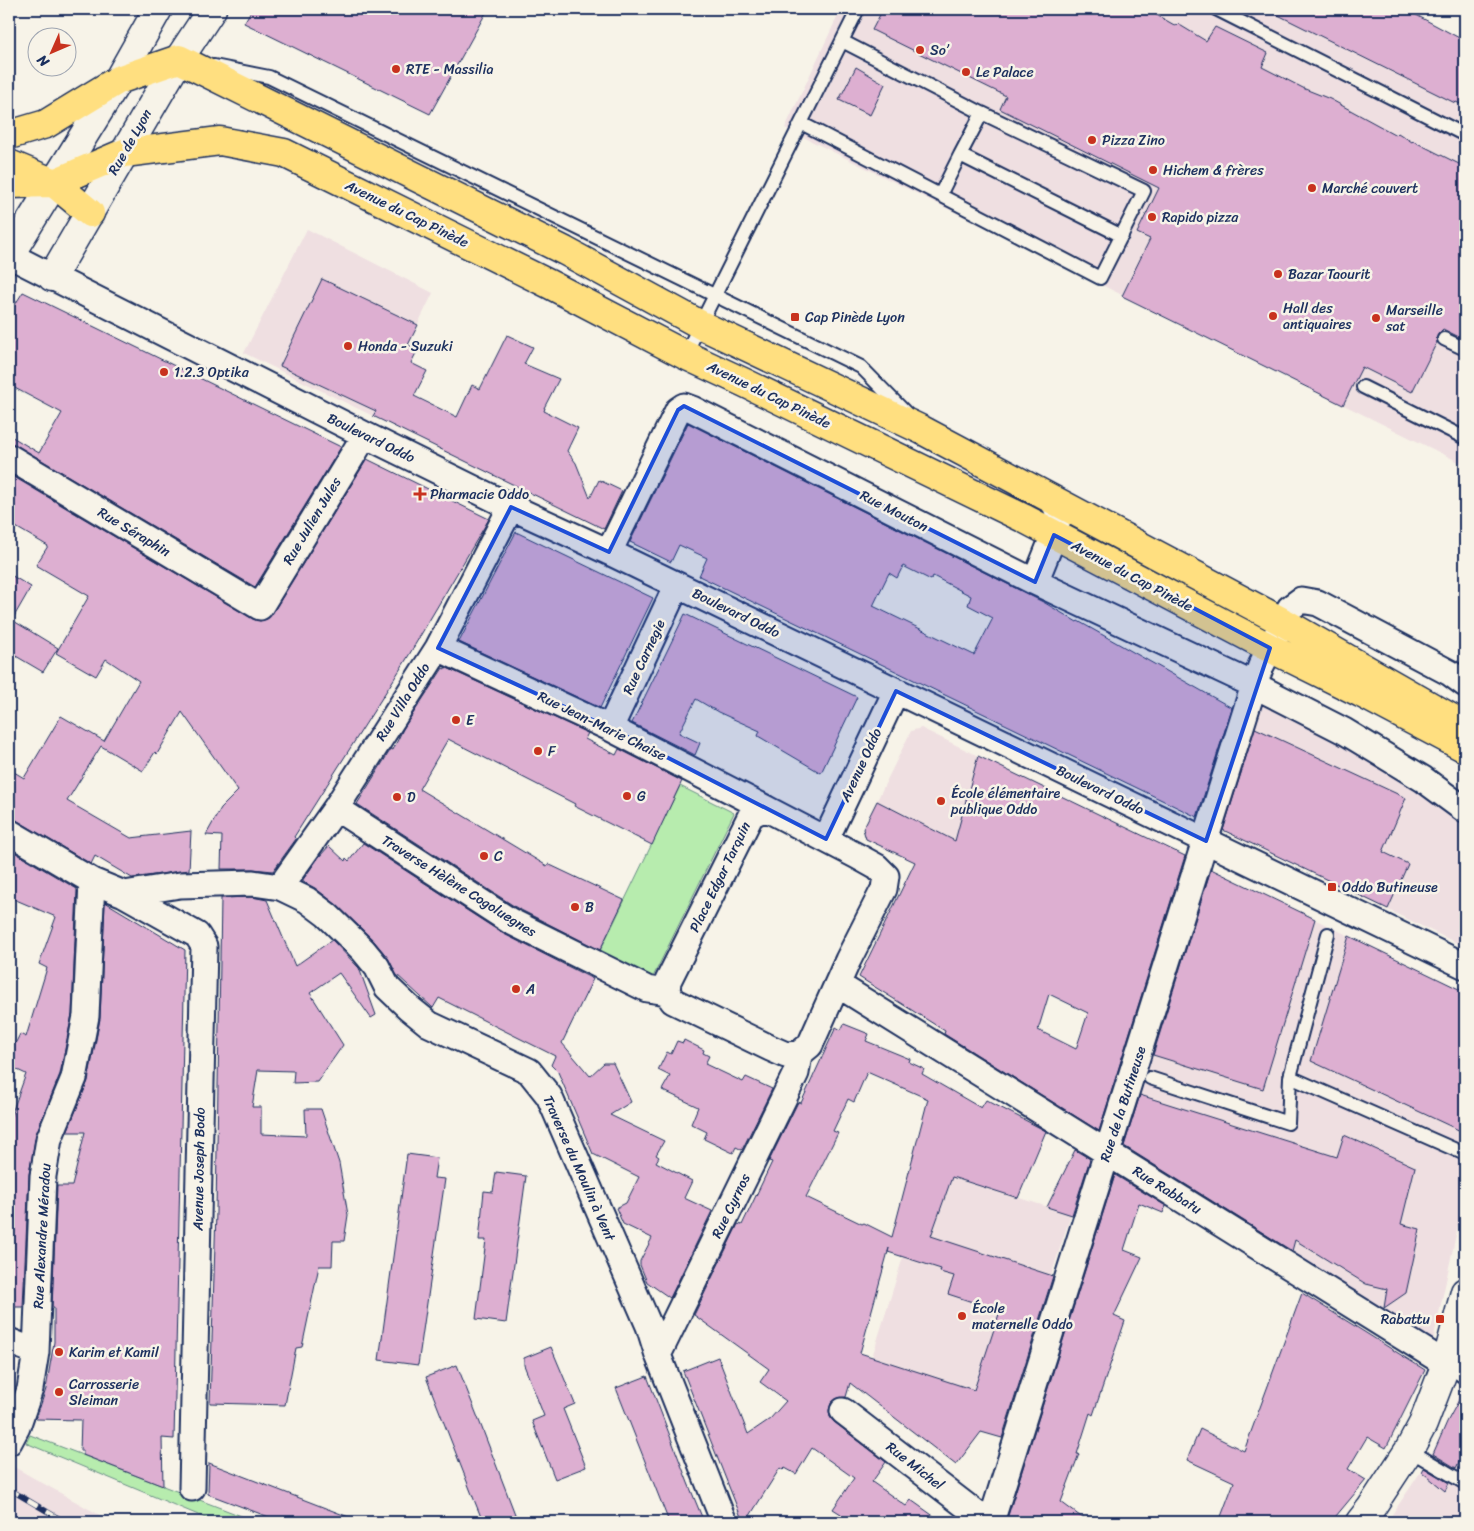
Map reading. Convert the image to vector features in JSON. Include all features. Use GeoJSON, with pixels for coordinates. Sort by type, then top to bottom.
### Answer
{"type":"FeatureCollection","features":[{"type":"Feature","properties":{"kind":"main road"},"geometry":{"type":"LineString","coordinates":[[9,135],[46,124],[118,80],[179,59],[565,251],[701,325],[922,430],[1284,622],[1465,726]]}},
{"type":"Feature","properties":{"kind":"main road","name":"Avenue du Cap Pinède"},"geometry":{"type":"LineString","coordinates":[[54,184],[124,153],[220,141],[284,153],[549,284],[685,356],[745,383],[1054,535],[1465,748]]}},
{"type":"Feature","properties":{"kind":"main road"},"geometry":{"type":"LineString","coordinates":[[9,164],[54,184],[90,213]]}},
{"type":"Feature","properties":{"kind":"main road"},"geometry":{"type":"LineString","coordinates":[[9,184],[54,184]]}},
{"type":"Feature","properties":{"kind":"street"},"geometry":{"type":"LineString","coordinates":[[9,255],[118,80],[158,9]]}},
{"type":"Feature","properties":{"kind":"street","name":"Rue de Lyon"},"geometry":{"type":"LineString","coordinates":[[52,277],[179,59],[212,9]]}},
{"type":"Feature","properties":{"kind":"street","name":"Boulevard Oddo"},"geometry":{"type":"LineString","coordinates":[[9,255],[511,507],[609,552],[1465,966]]}},
{"type":"Feature","properties":{"kind":"street","name":"Rue Mouton"},"geometry":{"type":"LineString","coordinates":[[609,552],[678,410],[684,406],[1034,582],[1254,685],[1344,731],[1423,779],[1465,810]]}},
{"type":"Feature","properties":{"kind":"street","name":"Rue Julien Jules"},"geometry":{"type":"LineString","coordinates":[[260,607],[365,435]]}},
{"type":"Feature","properties":{"kind":"street","name":"Rue Séraphin"},"geometry":{"type":"LineString","coordinates":[[9,457],[260,607]]}},
{"type":"Feature","properties":{"kind":"street"},"geometry":{"type":"LineString","coordinates":[[1034,582],[1054,535],[1059,514],[1053,500]]}},
{"type":"Feature","properties":{"kind":"street","name":"Rue Villa Oddo"},"geometry":{"type":"LineString","coordinates":[[280,887],[336,808],[438,648],[511,507]]}},
{"type":"Feature","properties":{"kind":"street","name":"Rue Carnegie"},"geometry":{"type":"LineString","coordinates":[[610,728],[677,585]]}},
{"type":"Feature","properties":{"kind":"street","name":"Rue de la Butineuse"},"geometry":{"type":"LineString","coordinates":[[991,1522],[1254,685],[1261,666],[1290,608],[1301,600],[1318,603],[1450,673],[1465,684]]}},
{"type":"Feature","properties":{"kind":"street","name":"Rue Jean-Marie Chaise"},"geometry":{"type":"LineString","coordinates":[[438,648],[610,728],[765,808]]}},
{"type":"Feature","properties":{"kind":"street","name":"Avenue Oddo"},"geometry":{"type":"LineString","coordinates":[[826,839],[896,691]]}},
{"type":"Feature","properties":{"kind":"street","name":"Traverse Hèlène Cogoluegnes"},"geometry":{"type":"LineString","coordinates":[[336,808],[510,921],[647,989],[667,992]]}},
{"type":"Feature","properties":{"kind":"street"},"geometry":{"type":"LineString","coordinates":[[667,992],[673,1001],[786,1054],[799,1054],[810,1045],[884,889],[886,876],[877,867],[765,808]]}},
{"type":"Feature","properties":{"kind":"street","name":"Place Edgar Tarquin"},"geometry":{"type":"LineString","coordinates":[[667,992],[668,981],[750,815],[765,808]]}},
{"type":"Feature","properties":{"kind":"street"},"geometry":{"type":"LineString","coordinates":[[9,832],[92,880],[124,894]]}},
{"type":"Feature","properties":{"kind":"street","name":"Rue Alexandre Méradou"},"geometry":{"type":"LineString","coordinates":[[13,1434],[30,1389],[36,1352],[43,1176],[49,1139],[74,1078],[86,1016],[92,880]]}},
{"type":"Feature","properties":{"kind":"street","name":"Traverse du Moulin à Vent"},"geometry":{"type":"LineString","coordinates":[[124,894],[180,885],[253,883],[280,887],[307,900],[333,921],[364,950],[387,986],[408,1007],[430,1024],[528,1071],[549,1096],[648,1326],[724,1522]]}},
{"type":"Feature","properties":{"kind":"street","name":"Avenue Joseph Bodo"},"geometry":{"type":"LineString","coordinates":[[124,894],[197,935],[204,946],[192,1488]]}},
{"type":"Feature","properties":{"kind":"street","name":"Rue Rabbatu"},"geometry":{"type":"LineString","coordinates":[[837,985],[1456,1371]]}},
{"type":"Feature","properties":{"kind":"street","name":"Rue Cyrnos"},"geometry":{"type":"LineString","coordinates":[[658,1355],[796,1073],[799,1054]]}},
{"type":"Feature","properties":{"kind":"street"},"geometry":{"type":"LineString","coordinates":[[1363,1521],[1409,1450],[1439,1388],[1456,1371],[1465,1292]]}},
{"type":"Feature","properties":{"kind":"street"},"geometry":{"type":"LineString","coordinates":[[9,1341],[36,1352]]}},
{"type":"Feature","properties":{"kind":"street","name":"Rue Michel"},"geometry":{"type":"LineString","coordinates":[[843,1410],[987,1522]]}},
{"type":"Feature","properties":{"kind":"lane"},"geometry":{"type":"LineString","coordinates":[[685,356],[858,9]]}},
{"type":"Feature","properties":{"kind":"lane"},"geometry":{"type":"LineString","coordinates":[[1216,9],[1465,135]]}},
{"type":"Feature","properties":{"kind":"lane"},"geometry":{"type":"LineString","coordinates":[[801,123],[1100,278],[1122,236],[1144,191],[982,113],[842,41]]}},
{"type":"Feature","properties":{"kind":"lane"},"geometry":{"type":"LineString","coordinates":[[179,59],[269,77],[861,366],[922,430]]}},
{"type":"Feature","properties":{"kind":"lane"},"geometry":{"type":"LineString","coordinates":[[940,195],[982,113]]}},
{"type":"Feature","properties":{"kind":"lane"},"geometry":{"type":"LineString","coordinates":[[960,155],[1122,236]]}},
{"type":"Feature","properties":{"kind":"lane"},"geometry":{"type":"LineString","coordinates":[[1444,339],[1465,349]]}},
{"type":"Feature","properties":{"kind":"lane"},"geometry":{"type":"LineString","coordinates":[[1363,387],[1465,438]]}},
{"type":"Feature","properties":{"kind":"lane"},"geometry":{"type":"LineString","coordinates":[[1150,1078],[1288,1123],[1290,1077],[1328,934]]}},
{"type":"Feature","properties":{"kind":"lane"},"geometry":{"type":"LineString","coordinates":[[1290,1077],[1465,1154]]}},
{"type":"Feature","properties":{"kind":"lane"},"geometry":{"type":"LineString","coordinates":[[1409,1450],[1465,1483]]}},
{"type":"Feature","properties":{"kind":"highlighted area"},"geometry":{"type":"Polygon","coordinates":[[[684,406],[1035,582],[1054,535],[1270,648],[1206,841],[896,691],[826,839],[610,728],[438,648],[511,507],[609,552],[678,410],[684,406]]]}},
{"type":"Feature","properties":{"kind":"shaded area"},"geometry":{"type":"Polygon","coordinates":[[[841,9],[1405,9],[1465,41],[1465,465],[785,128],[841,9]]]}},
{"type":"Feature","properties":{"kind":"shaded area"},"geometry":{"type":"Polygon","coordinates":[[[307,229],[433,293],[373,416],[244,353],[307,229]]]}},
{"type":"Feature","properties":{"kind":"shaded area"},"geometry":{"type":"Polygon","coordinates":[[[1265,683],[1465,799],[1465,947],[1221,829],[1265,683]]]}},
{"type":"Feature","properties":{"kind":"shaded area","name":"École élémentaire publique Oddo"},"geometry":{"type":"Polygon","coordinates":[[[921,728],[1013,773],[975,917],[904,886],[915,862],[866,839],[863,829],[911,731],[921,728]]]}},
{"type":"Feature","properties":{"kind":"shaded area"},"geometry":{"type":"Polygon","coordinates":[[[1209,868],[1465,992],[1465,1193],[1433,1341],[1121,1149],[1209,868]]]}},
{"type":"Feature","properties":{"kind":"shaded area","name":"École maternelle Oddo"},"geometry":{"type":"Polygon","coordinates":[[[951,1177],[1071,1214],[999,1437],[981,1432],[956,1465],[878,1405],[881,1399],[861,1393],[903,1257],[928,1265],[929,1243],[951,1177]]]}},
{"type":"Feature","properties":{"kind":"shaded area"},"geometry":{"type":"Polygon","coordinates":[[[1465,1376],[1465,1522],[1387,1522],[1428,1461],[1453,1411],[1465,1376]]]}},
{"type":"Feature","properties":{"kind":"shaded area"},"geometry":{"type":"Polygon","coordinates":[[[9,1464],[14,1467],[112,1522],[9,1522],[9,1464]]]}},
{"type":"Feature","properties":{"kind":"green space"},"geometry":{"type":"Polygon","coordinates":[[[680,786],[734,813],[653,977],[600,951],[680,786]]]}},
{"type":"Feature","properties":{"kind":"green space"},"geometry":{"type":"Polygon","coordinates":[[[30,1435],[257,1522],[215,1522],[26,1443],[30,1435]]]}},
{"type":"Feature","properties":{"kind":"building","name":"RTE - Massilia"},"geometry":{"type":"Polygon","coordinates":[[[252,9],[488,9],[430,114],[244,23],[252,9]]]}},
{"type":"Feature","properties":{"kind":"building","name":"Marché couvert"},"geometry":{"type":"Polygon","coordinates":[[[883,9],[1146,9],[1176,26],[1178,24],[1206,41],[1215,27],[1268,53],[1262,67],[1305,89],[1330,99],[1396,135],[1398,133],[1412,142],[1465,167],[1465,340],[1443,329],[1437,336],[1437,342],[1412,392],[1362,367],[1343,405],[1122,296],[1150,239],[1137,233],[1159,188],[1000,109],[1006,96],[872,30],[883,9]]]}},
{"type":"Feature","properties":{"kind":"building"},"geometry":{"type":"Polygon","coordinates":[[[1266,9],[1405,9],[1465,41],[1465,106],[1455,103],[1266,9]]]}},
{"type":"Feature","properties":{"kind":"building"},"geometry":{"type":"Polygon","coordinates":[[[856,67],[885,84],[870,115],[839,100],[856,67]]]}},
{"type":"Feature","properties":{"kind":"building"},"geometry":{"type":"Polygon","coordinates":[[[322,279],[418,325],[408,345],[418,349],[411,363],[427,371],[414,396],[457,417],[472,385],[480,389],[507,335],[533,347],[524,364],[559,379],[544,411],[578,428],[567,451],[576,463],[590,498],[599,480],[622,491],[604,529],[373,416],[376,411],[280,366],[322,279]]]}},
{"type":"Feature","properties":{"kind":"building"},"geometry":{"type":"Polygon","coordinates":[[[23,292],[341,447],[255,587],[16,445],[9,443],[9,435],[39,453],[62,413],[9,385],[9,314],[23,292]]]}},
{"type":"Feature","properties":{"kind":"building"},"geometry":{"type":"Polygon","coordinates":[[[688,423],[1045,603],[1232,708],[1197,817],[699,576],[707,558],[679,545],[671,562],[630,542],[688,423]],[[903,566],[897,578],[889,573],[873,606],[974,655],[993,618],[968,605],[971,596],[933,576],[931,580],[903,566]]]}},
{"type":"Feature","properties":{"kind":"building"},"geometry":{"type":"Polygon","coordinates":[[[367,459],[489,519],[406,660],[294,837],[296,839],[273,871],[221,869],[222,836],[206,835],[221,808],[238,791],[182,712],[157,754],[155,752],[143,771],[101,746],[67,801],[131,838],[191,831],[189,870],[132,878],[95,856],[91,864],[16,820],[9,818],[9,769],[24,778],[61,716],[104,741],[139,681],[106,659],[96,676],[56,653],[89,596],[36,565],[48,546],[9,523],[9,474],[253,619],[260,621],[267,619],[272,614],[367,459]]]}},
{"type":"Feature","properties":{"kind":"building"},"geometry":{"type":"Polygon","coordinates":[[[516,532],[653,598],[600,708],[459,642],[516,532]]]}},
{"type":"Feature","properties":{"kind":"building"},"geometry":{"type":"Polygon","coordinates":[[[9,574],[31,587],[12,620],[58,648],[43,672],[9,652],[9,574]]]}},
{"type":"Feature","properties":{"kind":"building"},"geometry":{"type":"Polygon","coordinates":[[[685,614],[857,697],[821,773],[758,736],[760,731],[718,712],[696,699],[679,733],[700,743],[695,755],[632,723],[685,614]]]}},
{"type":"Feature","properties":{"kind":"building"},"geometry":{"type":"Polygon","coordinates":[[[445,667],[588,733],[585,739],[616,755],[619,749],[682,781],[652,845],[448,739],[419,789],[547,866],[548,864],[624,900],[600,950],[517,908],[357,804],[391,749],[393,750],[403,729],[445,667]]]}},
{"type":"Feature","properties":{"kind":"building"},"geometry":{"type":"Polygon","coordinates":[[[1255,728],[1406,798],[1383,852],[1408,864],[1388,909],[1223,830],[1255,728]]]}},
{"type":"Feature","properties":{"kind":"building"},"geometry":{"type":"Polygon","coordinates":[[[978,756],[1185,856],[1099,1131],[944,1034],[945,1031],[859,977],[915,862],[866,839],[863,829],[877,801],[955,841],[978,756]],[[1049,994],[1038,1030],[1076,1049],[1088,1013],[1049,994]]]}},
{"type":"Feature","properties":{"kind":"building"},"geometry":{"type":"Polygon","coordinates":[[[363,843],[502,933],[593,979],[562,1043],[590,1076],[604,1063],[613,1063],[631,1102],[610,1115],[664,1141],[656,1155],[659,1157],[656,1162],[692,1181],[684,1198],[712,1211],[670,1298],[647,1282],[640,1265],[640,1261],[652,1238],[623,1224],[616,1208],[626,1203],[639,1177],[593,1154],[558,1072],[551,1065],[555,1056],[439,998],[433,1008],[396,974],[388,958],[374,941],[337,905],[315,888],[302,881],[329,846],[345,861],[346,858],[349,861],[363,843]]]}},
{"type":"Feature","properties":{"kind":"building"},"geometry":{"type":"Polygon","coordinates":[[[9,849],[77,889],[72,1014],[60,1074],[36,1134],[29,1174],[23,1307],[9,1307],[9,1121],[26,1074],[9,1066],[9,1041],[15,1044],[20,1034],[26,1037],[47,968],[39,964],[56,917],[9,897],[9,849]]]}},
{"type":"Feature","properties":{"kind":"building"},"geometry":{"type":"Polygon","coordinates":[[[1211,869],[1315,919],[1263,1089],[1153,1055],[1211,869]]]}},
{"type":"Feature","properties":{"kind":"building"},"geometry":{"type":"Polygon","coordinates":[[[252,897],[267,900],[295,966],[332,940],[359,968],[376,1015],[371,1018],[339,973],[310,993],[343,1045],[317,1082],[293,1083],[294,1071],[258,1070],[252,1107],[261,1107],[261,1134],[306,1136],[305,1109],[321,1109],[339,1163],[348,1215],[344,1241],[333,1241],[332,1266],[319,1266],[302,1347],[296,1348],[285,1405],[210,1403],[216,1212],[221,898],[252,897]]]}},
{"type":"Feature","properties":{"kind":"building"},"geometry":{"type":"Polygon","coordinates":[[[105,902],[185,950],[174,1439],[162,1438],[163,1486],[83,1455],[83,1451],[80,1451],[81,1420],[36,1419],[46,1389],[54,1342],[54,1308],[52,1308],[57,1186],[72,1186],[85,1132],[67,1132],[88,1081],[100,1019],[105,902]]]}},
{"type":"Feature","properties":{"kind":"building"},"geometry":{"type":"Polygon","coordinates":[[[1349,936],[1465,992],[1465,1133],[1311,1061],[1349,936]]]}},
{"type":"Feature","properties":{"kind":"building"},"geometry":{"type":"Polygon","coordinates":[[[844,1024],[869,1034],[866,1041],[910,1059],[909,1062],[924,1069],[922,1074],[981,1108],[986,1100],[1046,1131],[1018,1198],[952,1177],[931,1236],[1053,1276],[1002,1438],[981,1432],[956,1465],[850,1383],[846,1397],[838,1398],[831,1403],[829,1410],[830,1417],[834,1422],[886,1462],[872,1482],[906,1506],[911,1500],[942,1522],[836,1522],[841,1514],[833,1509],[854,1478],[812,1448],[796,1474],[785,1468],[783,1470],[780,1468],[746,1522],[743,1522],[683,1371],[718,1357],[748,1434],[770,1419],[786,1401],[760,1382],[769,1369],[694,1315],[738,1224],[742,1225],[772,1162],[769,1161],[798,1102],[801,1103],[836,1027],[841,1030],[844,1024]],[[867,1072],[854,1102],[848,1099],[833,1131],[838,1133],[806,1197],[892,1237],[928,1099],[867,1072]],[[889,1248],[860,1353],[974,1390],[1000,1311],[948,1294],[954,1276],[940,1272],[941,1269],[888,1252],[889,1248]]]}},
{"type":"Feature","properties":{"kind":"building"},"geometry":{"type":"Polygon","coordinates":[[[684,1040],[704,1050],[703,1053],[709,1056],[705,1064],[743,1082],[746,1077],[772,1089],[742,1150],[736,1147],[733,1153],[704,1139],[707,1132],[691,1124],[698,1107],[662,1090],[670,1076],[658,1070],[667,1052],[671,1054],[677,1041],[683,1043],[684,1040]]]}},
{"type":"Feature","properties":{"kind":"building"},"geometry":{"type":"Polygon","coordinates":[[[1140,1095],[1337,1157],[1344,1135],[1415,1167],[1401,1224],[1420,1229],[1406,1293],[1384,1308],[1387,1289],[1366,1284],[1295,1240],[1292,1251],[1124,1146],[1140,1095]]]}},
{"type":"Feature","properties":{"kind":"building"},"geometry":{"type":"Polygon","coordinates":[[[1075,1150],[1090,1159],[1072,1215],[1047,1207],[1075,1150]]]}},
{"type":"Feature","properties":{"kind":"building"},"geometry":{"type":"Polygon","coordinates":[[[407,1154],[437,1158],[434,1178],[445,1179],[418,1365],[379,1360],[407,1154]]]}},
{"type":"Feature","properties":{"kind":"building"},"geometry":{"type":"Polygon","coordinates":[[[496,1172],[526,1176],[506,1323],[476,1319],[486,1240],[479,1240],[484,1191],[493,1192],[496,1172]]]}},
{"type":"Feature","properties":{"kind":"building"},"geometry":{"type":"Polygon","coordinates":[[[1115,1175],[1166,1206],[1163,1213],[1139,1203],[1124,1250],[1142,1257],[1114,1316],[1125,1321],[1093,1415],[1090,1413],[1077,1454],[1079,1454],[1061,1502],[1088,1522],[1006,1522],[1115,1175]]]}},
{"type":"Feature","properties":{"kind":"building"},"geometry":{"type":"Polygon","coordinates":[[[1302,1293],[1425,1370],[1386,1448],[1367,1437],[1348,1469],[1366,1480],[1331,1522],[1219,1522],[1234,1482],[1187,1460],[1200,1429],[1244,1451],[1302,1293]]]}},
{"type":"Feature","properties":{"kind":"building"},"geometry":{"type":"Polygon","coordinates":[[[551,1347],[575,1404],[563,1409],[586,1467],[555,1479],[532,1421],[544,1416],[524,1365],[524,1358],[551,1347]]]}},
{"type":"Feature","properties":{"kind":"building"},"geometry":{"type":"Polygon","coordinates":[[[457,1365],[518,1522],[483,1522],[426,1377],[457,1365]]]}},
{"type":"Feature","properties":{"kind":"building"},"geometry":{"type":"Polygon","coordinates":[[[647,1376],[704,1522],[669,1522],[616,1388],[647,1376]]]}},
{"type":"Feature","properties":{"kind":"building"},"geometry":{"type":"Polygon","coordinates":[[[1465,1389],[1465,1450],[1456,1468],[1433,1454],[1447,1422],[1465,1389]]]}},
{"type":"Feature","properties":{"kind":"building"},"geometry":{"type":"Polygon","coordinates":[[[209,1463],[359,1521],[282,1522],[208,1494],[209,1463]]]}},
{"type":"Feature","properties":{"kind":"building"},"geometry":{"type":"Polygon","coordinates":[[[1424,1468],[1449,1483],[1445,1491],[1422,1472],[1424,1468]]]}},
{"type":"Feature","properties":{"kind":"railway"},"geometry":{"type":"LineString","coordinates":[[9,1489],[65,1522]]}},
{"type":"Feature","properties":{"kind":"place","name":"So’"},"geometry":{"type":"Point","coordinates":[920,50]}},
{"type":"Feature","properties":{"kind":"place","name":"RTE - Massilia"},"geometry":{"type":"Point","coordinates":[396,69]}},
{"type":"Feature","properties":{"kind":"place","name":"Le Palace"},"geometry":{"type":"Point","coordinates":[966,72]}},
{"type":"Feature","properties":{"kind":"place","name":"Pizza Zino"},"geometry":{"type":"Point","coordinates":[1092,140]}},
{"type":"Feature","properties":{"kind":"place","name":"Hichem & frères"},"geometry":{"type":"Point","coordinates":[1153,170]}},
{"type":"Feature","properties":{"kind":"place","name":"Marché couvert"},"geometry":{"type":"Point","coordinates":[1312,188]}},
{"type":"Feature","properties":{"kind":"place","name":"Rapido pizza"},"geometry":{"type":"Point","coordinates":[1152,217]}},
{"type":"Feature","properties":{"kind":"place","name":"Bazar Taourit"},"geometry":{"type":"Point","coordinates":[1278,274]}},
{"type":"Feature","properties":{"kind":"place","name":"Hall des antiquaires"},"geometry":{"type":"Point","coordinates":[1273,316]}},
{"type":"Feature","properties":{"kind":"place","name":"Cap Pinède Lyon"},"geometry":{"type":"Point","coordinates":[795,317]}},
{"type":"Feature","properties":{"kind":"place","name":"Marseille sat"},"geometry":{"type":"Point","coordinates":[1376,318]}},
{"type":"Feature","properties":{"kind":"place","name":"Honda - Suzuki"},"geometry":{"type":"Point","coordinates":[348,346]}},
{"type":"Feature","properties":{"kind":"place","name":"1.2.3 Optika"},"geometry":{"type":"Point","coordinates":[164,372]}},
{"type":"Feature","properties":{"kind":"place","name":"Pharmacie Oddo"},"geometry":{"type":"Point","coordinates":[420,494]}},
{"type":"Feature","properties":{"kind":"place","name":"E"},"geometry":{"type":"Point","coordinates":[456,720]}},
{"type":"Feature","properties":{"kind":"place","name":"F"},"geometry":{"type":"Point","coordinates":[538,751]}},
{"type":"Feature","properties":{"kind":"place","name":"G"},"geometry":{"type":"Point","coordinates":[627,796]}},
{"type":"Feature","properties":{"kind":"place","name":"D"},"geometry":{"type":"Point","coordinates":[397,797]}},
{"type":"Feature","properties":{"kind":"place","name":"École élémentaire publique Oddo"},"geometry":{"type":"Point","coordinates":[941,801]}},
{"type":"Feature","properties":{"kind":"place","name":"C"},"geometry":{"type":"Point","coordinates":[484,856]}},
{"type":"Feature","properties":{"kind":"place","name":"Oddo Butineuse"},"geometry":{"type":"Point","coordinates":[1332,887]}},
{"type":"Feature","properties":{"kind":"place","name":"B"},"geometry":{"type":"Point","coordinates":[575,907]}},
{"type":"Feature","properties":{"kind":"place","name":"A"},"geometry":{"type":"Point","coordinates":[516,989]}},
{"type":"Feature","properties":{"kind":"place","name":"École maternelle Oddo"},"geometry":{"type":"Point","coordinates":[962,1316]}},
{"type":"Feature","properties":{"kind":"place","name":"Rabattu"},"geometry":{"type":"Point","coordinates":[1440,1319]}},
{"type":"Feature","properties":{"kind":"place","name":"Karim et Kamil"},"geometry":{"type":"Point","coordinates":[59,1352]}},
{"type":"Feature","properties":{"kind":"place","name":"Carrosserie Sleiman"},"geometry":{"type":"Point","coordinates":[59,1392]}}]}
